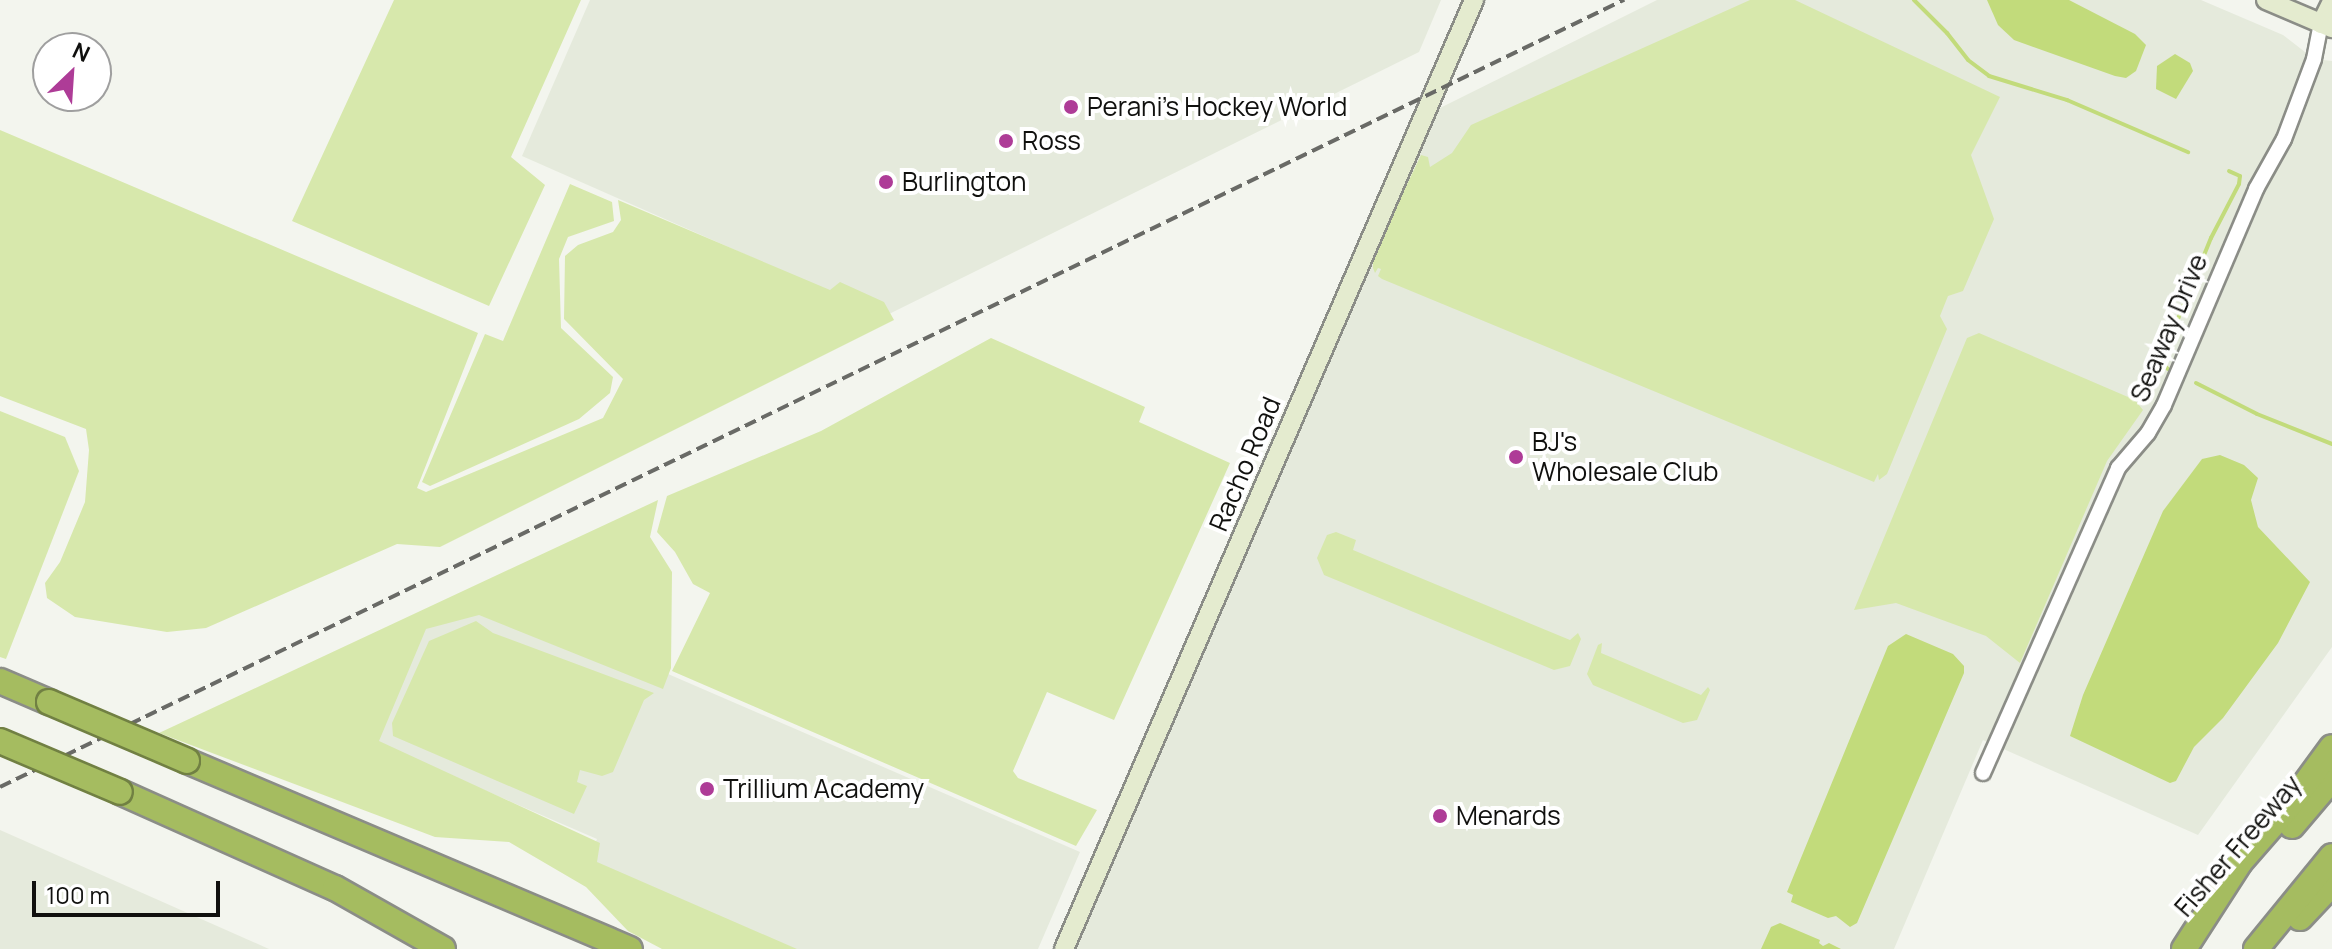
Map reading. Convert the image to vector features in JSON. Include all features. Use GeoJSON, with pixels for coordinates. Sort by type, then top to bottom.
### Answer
{"type":"FeatureCollection","features":[{"type":"Feature","properties":{"kind":"highway"},"geometry":{"type":"LineString","coordinates":[[0,681],[630,949]]}},
{"type":"Feature","properties":{"kind":"highway"},"geometry":{"type":"LineString","coordinates":[[0,741],[335,888],[443,949]]}},
{"type":"Feature","properties":{"kind":"highway"},"geometry":{"type":"LineString","coordinates":[[2185,949],[2240,862],[2288,807],[2332,747]]}},
{"type":"Feature","properties":{"kind":"highway","name":"Fisher Freeway"},"geometry":{"type":"LineString","coordinates":[[2185,949],[2332,779]]}},
{"type":"Feature","properties":{"kind":"highway"},"geometry":{"type":"LineString","coordinates":[[2256,949],[2332,856]]}},
{"type":"Feature","properties":{"kind":"highway"},"geometry":{"type":"LineString","coordinates":[[2271,949],[2332,884]]}},
{"type":"Feature","properties":{"kind":"street","name":"Racho Road"},"geometry":{"type":"LineString","coordinates":[[1064,949],[1474,0]]}},
{"type":"Feature","properties":{"kind":"street"},"geometry":{"type":"LineString","coordinates":[[2266,0],[2327,26],[2332,1]]}},
{"type":"Feature","properties":{"kind":"street","name":"Seaway Drive"},"geometry":{"type":"LineString","coordinates":[[1983,773],[2118,468],[2148,433],[2164,405],[2256,189],[2284,139],[2327,26]]}},
{"type":"Feature","properties":{"kind":"shaded area"},"geometry":{"type":"Polygon","coordinates":[[[394,0],[581,0],[511,157],[545,185],[489,306],[292,221],[394,0]]]}},
{"type":"Feature","properties":{"kind":"shaded area"},"geometry":{"type":"Polygon","coordinates":[[[590,0],[1441,0],[1419,52],[885,316],[522,156],[590,0]]]}},
{"type":"Feature","properties":{"kind":"shaded area"},"geometry":{"type":"Polygon","coordinates":[[[1657,0],[2201,0],[2283,35],[2314,59],[2332,61],[2332,647],[2198,835],[1983,740],[1894,949],[1075,949],[1438,109],[1657,0]]]}},
{"type":"Feature","properties":{"kind":"shaded area"},"geometry":{"type":"Polygon","coordinates":[[[1750,0],[1795,0],[2000,97],[1971,155],[1994,219],[1963,291],[1948,296],[1940,316],[1947,329],[1887,474],[1879,480],[1878,474],[1874,482],[1382,279],[1378,276],[1381,269],[1378,268],[1375,273],[1373,268],[1373,256],[1421,155],[1428,157],[1430,167],[1452,153],[1471,125],[1750,0]]]}},
{"type":"Feature","properties":{"kind":"shaded area"},"geometry":{"type":"Polygon","coordinates":[[[1987,0],[2069,0],[2135,34],[2146,45],[2136,71],[2126,78],[2115,76],[2014,40],[1998,25],[1987,0]]]}},
{"type":"Feature","properties":{"kind":"shaded area"},"geometry":{"type":"Polygon","coordinates":[[[2175,54],[2190,63],[2193,71],[2176,99],[2156,89],[2157,66],[2175,54]]]}},
{"type":"Feature","properties":{"kind":"shaded area"},"geometry":{"type":"Polygon","coordinates":[[[0,130],[478,333],[417,488],[426,492],[603,418],[623,379],[564,319],[565,256],[578,245],[613,232],[621,220],[618,200],[830,290],[840,282],[884,302],[894,320],[440,547],[397,544],[206,628],[167,632],[75,617],[47,598],[45,583],[60,562],[85,502],[89,450],[86,429],[0,396],[0,130]]]}},
{"type":"Feature","properties":{"kind":"shaded area"},"geometry":{"type":"Polygon","coordinates":[[[570,184],[612,202],[614,221],[568,237],[559,259],[561,328],[613,377],[610,393],[579,419],[430,486],[422,482],[485,334],[503,341],[570,184]]]}},
{"type":"Feature","properties":{"kind":"shaded area"},"geometry":{"type":"Polygon","coordinates":[[[1979,333],[2135,400],[2143,410],[2107,461],[2020,663],[1986,636],[1896,603],[1854,610],[1967,338],[1979,333]]]}},
{"type":"Feature","properties":{"kind":"shaded area"},"geometry":{"type":"Polygon","coordinates":[[[991,338],[1145,407],[1139,422],[1230,463],[1114,720],[1047,692],[1013,771],[1018,778],[1097,810],[1076,846],[672,671],[710,593],[693,584],[675,552],[657,532],[667,496],[821,431],[991,338]]]}},
{"type":"Feature","properties":{"kind":"shaded area"},"geometry":{"type":"Polygon","coordinates":[[[0,411],[65,437],[79,471],[6,659],[0,657],[0,411]]]}},
{"type":"Feature","properties":{"kind":"shaded area"},"geometry":{"type":"Polygon","coordinates":[[[2220,455],[2244,465],[2258,478],[2251,500],[2258,527],[2310,582],[2278,643],[2223,718],[2194,747],[2176,781],[2170,783],[2070,736],[2083,695],[2163,511],[2202,459],[2220,455]]]}},
{"type":"Feature","properties":{"kind":"shaded area"},"geometry":{"type":"Polygon","coordinates":[[[658,500],[650,537],[672,572],[671,668],[663,689],[479,615],[426,629],[379,741],[600,843],[597,862],[797,949],[662,949],[628,931],[586,887],[509,842],[435,837],[159,733],[658,500]]]}},
{"type":"Feature","properties":{"kind":"shaded area"},"geometry":{"type":"Polygon","coordinates":[[[1336,532],[1356,540],[1353,550],[1570,640],[1578,633],[1581,639],[1570,666],[1554,670],[1324,575],[1317,558],[1327,535],[1336,532]]]}},
{"type":"Feature","properties":{"kind":"shaded area","name":"Trillium Academy"},"geometry":{"type":"Polygon","coordinates":[[[476,591],[1080,852],[1038,949],[785,949],[587,863],[597,839],[364,738],[416,617],[476,591]]]}},
{"type":"Feature","properties":{"kind":"shaded area"},"geometry":{"type":"Polygon","coordinates":[[[476,621],[493,633],[654,693],[644,700],[613,772],[602,776],[580,770],[577,782],[587,786],[574,814],[393,736],[392,723],[429,641],[476,621]]]}},
{"type":"Feature","properties":{"kind":"shaded area"},"geometry":{"type":"Polygon","coordinates":[[[1906,634],[1953,654],[1964,666],[1964,673],[1857,923],[1850,927],[1836,916],[1828,918],[1791,902],[1793,895],[1787,892],[1888,646],[1906,634]]]}},
{"type":"Feature","properties":{"kind":"shaded area"},"geometry":{"type":"Polygon","coordinates":[[[1602,643],[1601,653],[1701,695],[1708,687],[1710,690],[1697,720],[1683,723],[1593,685],[1587,674],[1598,645],[1602,643]]]}},
{"type":"Feature","properties":{"kind":"shaded area"},"geometry":{"type":"Polygon","coordinates":[[[0,830],[269,949],[0,949],[0,830]]]}},
{"type":"Feature","properties":{"kind":"shaded area"},"geometry":{"type":"Polygon","coordinates":[[[1780,923],[1820,940],[1823,946],[1829,943],[1841,949],[1761,949],[1771,927],[1780,923]]]}},
{"type":"Feature","properties":{"kind":"waterway"},"geometry":{"type":"LineString","coordinates":[[1914,0],[1947,33],[1968,60],[1989,76],[2067,100],[2188,152]]}},
{"type":"Feature","properties":{"kind":"waterway"},"geometry":{"type":"LineString","coordinates":[[2168,369],[2161,363],[2171,336],[2211,238],[2239,184],[2240,176],[2229,171]]}},
{"type":"Feature","properties":{"kind":"waterway"},"geometry":{"type":"LineString","coordinates":[[2196,383],[2257,414],[2332,444]]}},
{"type":"Feature","properties":{"kind":"railway"},"geometry":{"type":"LineString","coordinates":[[0,787],[1624,0]]}},
{"type":"Feature","properties":{"kind":"place","name":"Perani's Hockey World"},"geometry":{"type":"Point","coordinates":[1071,107]}},
{"type":"Feature","properties":{"kind":"place","name":"Ross"},"geometry":{"type":"Point","coordinates":[1006,141]}},
{"type":"Feature","properties":{"kind":"place","name":"Burlington"},"geometry":{"type":"Point","coordinates":[886,182]}},
{"type":"Feature","properties":{"kind":"place","name":"BJ's Wholesale Club"},"geometry":{"type":"Point","coordinates":[1516,457]}},
{"type":"Feature","properties":{"kind":"place","name":"Trillium Academy"},"geometry":{"type":"Point","coordinates":[707,789]}},
{"type":"Feature","properties":{"kind":"place","name":"Menards"},"geometry":{"type":"Point","coordinates":[1440,816]}}]}
